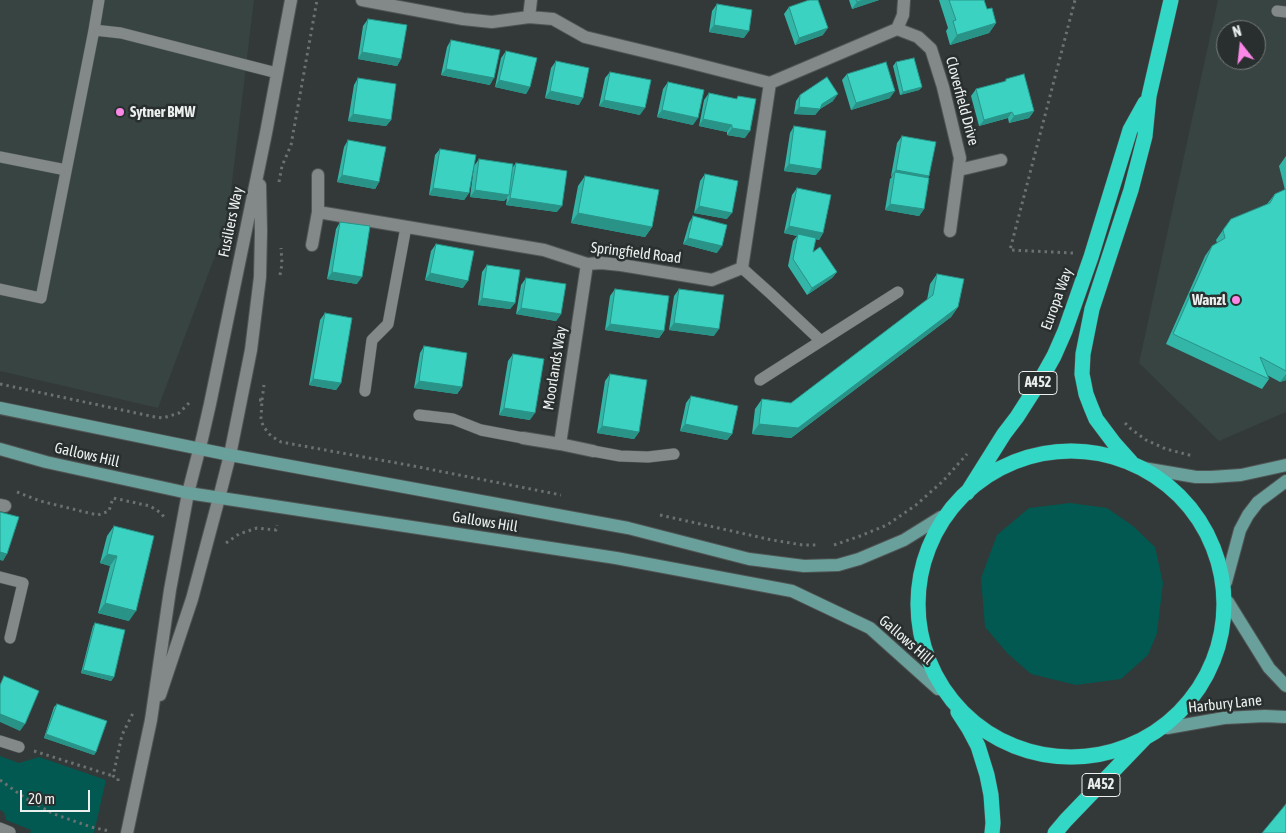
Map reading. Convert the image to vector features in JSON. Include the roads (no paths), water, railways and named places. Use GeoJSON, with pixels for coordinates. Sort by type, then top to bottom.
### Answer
{"type":"FeatureCollection","features":[{"type":"Feature","properties":{"kind":"highway","name":"Europa Way"},"geometry":{"type":"LineString","coordinates":[[1137,465],[1114,443],[1091,408],[1082,374],[1083,354],[1092,309],[1131,190],[1144,136],[1149,96],[1171,0]]}},
{"type":"Feature","properties":{"kind":"highway","name":"Europa Way"},"geometry":{"type":"LineString","coordinates":[[963,498],[1040,381],[1061,340],[1091,258],[1130,130],[1149,96]]}},
{"type":"Feature","properties":{"kind":"highway"},"geometry":{"type":"LineString","coordinates":[[955,707],[1006,737],[1028,746],[1069,754],[1117,746],[1167,728],[1190,701],[1206,678],[1221,643],[1228,602],[1226,582],[1215,551],[1199,521],[1168,487],[1137,465],[1100,454],[1081,453],[1044,456],[1014,466],[963,498],[941,517],[931,534],[915,580],[913,610],[915,629],[927,667],[938,689],[955,707],[978,746],[991,795],[992,833]]}},
{"type":"Feature","properties":{"kind":"highway","name":"A452"},"geometry":{"type":"LineString","coordinates":[[1055,833],[1146,737]]}},
{"type":"Feature","properties":{"kind":"street","name":"Fusiliers Way"},"geometry":{"type":"LineString","coordinates":[[151,720],[170,590],[188,493],[210,404],[259,168],[291,0]]}},
{"type":"Feature","properties":{"kind":"street"},"geometry":{"type":"LineString","coordinates":[[362,0],[463,19],[492,22],[529,17],[553,19],[585,37],[770,83],[897,29],[902,15],[904,0]]}},
{"type":"Feature","properties":{"kind":"street"},"geometry":{"type":"LineString","coordinates":[[529,17],[531,0]]}},
{"type":"Feature","properties":{"kind":"street","name":"Cloverfield Drive"},"geometry":{"type":"LineString","coordinates":[[897,29],[918,37],[931,49],[943,87],[960,158],[950,232]]}},
{"type":"Feature","properties":{"kind":"street"},"geometry":{"type":"LineString","coordinates":[[742,268],[770,83]]}},
{"type":"Feature","properties":{"kind":"street"},"geometry":{"type":"LineString","coordinates":[[958,170],[1002,160]]}},
{"type":"Feature","properties":{"kind":"street"},"geometry":{"type":"LineString","coordinates":[[127,833],[151,720],[192,599],[219,498],[230,455],[251,350],[260,277],[259,168]]}},
{"type":"Feature","properties":{"kind":"street"},"geometry":{"type":"LineString","coordinates":[[312,245],[318,212],[318,174]]}},
{"type":"Feature","properties":{"kind":"street","name":"Springfield Road"},"geometry":{"type":"LineString","coordinates":[[318,212],[544,250],[587,264],[621,265],[712,280],[742,268]]}},
{"type":"Feature","properties":{"kind":"street","name":"Moorlands Way"},"geometry":{"type":"LineString","coordinates":[[560,444],[587,264]]}},
{"type":"Feature","properties":{"kind":"street","name":"Gallows Hill"},"geometry":{"type":"LineString","coordinates":[[0,408],[230,455],[628,528],[749,559],[804,566],[838,565],[859,559],[904,540],[941,517]]}},
{"type":"Feature","properties":{"kind":"street"},"geometry":{"type":"LineString","coordinates":[[523,438],[593,451]]}},
{"type":"Feature","properties":{"kind":"street","name":"Gallows Hill"},"geometry":{"type":"LineString","coordinates":[[0,449],[46,462],[188,493],[616,558],[792,591],[870,628],[938,689]]}},
{"type":"Feature","properties":{"kind":"street"},"geometry":{"type":"LineString","coordinates":[[1137,465],[1196,477],[1241,475],[1286,465]]}},
{"type":"Feature","properties":{"kind":"street"},"geometry":{"type":"LineString","coordinates":[[1226,582],[1240,530],[1248,515],[1258,502],[1286,482]]}},
{"type":"Feature","properties":{"kind":"street","name":"Harbury Lane"},"geometry":{"type":"LineString","coordinates":[[1228,602],[1269,668],[1286,686]]}},
{"type":"Feature","properties":{"kind":"street","name":"Harbury Lane"},"geometry":{"type":"LineString","coordinates":[[1167,728],[1224,718],[1286,717]]}},
{"type":"Feature","properties":{"kind":"lane"},"geometry":{"type":"LineString","coordinates":[[0,289],[41,298],[99,0]]}},
{"type":"Feature","properties":{"kind":"lane"},"geometry":{"type":"LineString","coordinates":[[94,30],[121,33],[277,73]]}},
{"type":"Feature","properties":{"kind":"lane"},"geometry":{"type":"LineString","coordinates":[[0,156],[66,170]]}},
{"type":"Feature","properties":{"kind":"lane"},"geometry":{"type":"LineString","coordinates":[[365,391],[372,340],[388,324],[406,227]]}},
{"type":"Feature","properties":{"kind":"lane"},"geometry":{"type":"LineString","coordinates":[[742,268],[821,341]]}},
{"type":"Feature","properties":{"kind":"lane"},"geometry":{"type":"LineString","coordinates":[[760,380],[898,292]]}},
{"type":"Feature","properties":{"kind":"lane"},"geometry":{"type":"LineString","coordinates":[[419,414],[453,420],[481,430],[523,438]]}},
{"type":"Feature","properties":{"kind":"lane"},"geometry":{"type":"LineString","coordinates":[[593,451],[620,456],[648,457],[674,454]]}},
{"type":"Feature","properties":{"kind":"lane"},"geometry":{"type":"LineString","coordinates":[[0,577],[23,583],[10,638]]}},
{"type":"Feature","properties":{"kind":"lane"},"geometry":{"type":"LineString","coordinates":[[0,741],[19,747]]}},
{"type":"Feature","properties":{"kind":"place","name":"Sytner BMW"},"geometry":{"type":"Point","coordinates":[120,112]}},
{"type":"Feature","properties":{"kind":"place","name":"Wanzl"},"geometry":{"type":"Point","coordinates":[1236,300]}}]}
